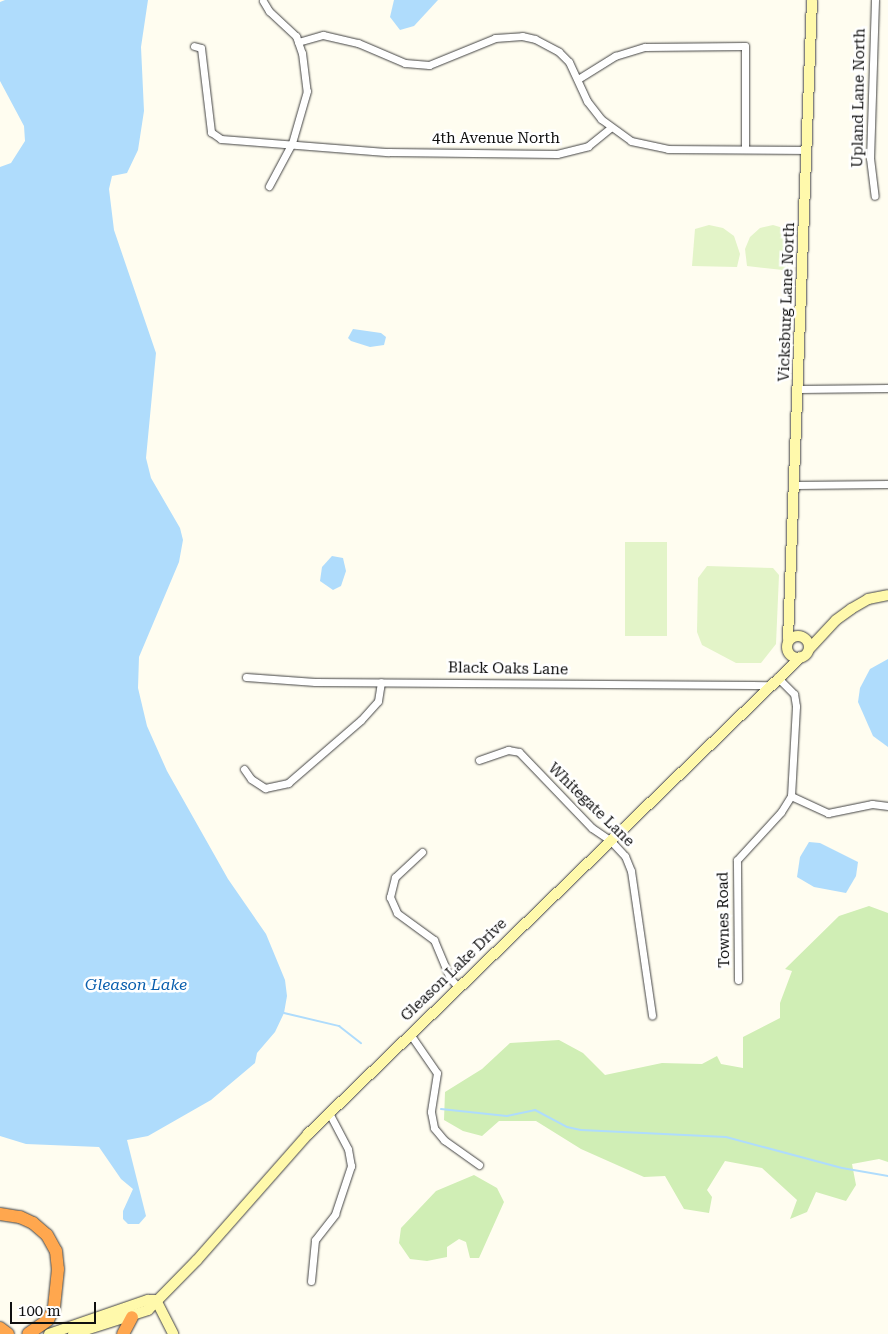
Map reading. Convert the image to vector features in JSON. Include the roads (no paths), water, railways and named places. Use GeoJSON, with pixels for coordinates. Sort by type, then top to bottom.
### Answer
{"type":"FeatureCollection","features":[{"type":"Feature","properties":{"kind":"highway"},"geometry":{"type":"LineString","coordinates":[[0,1214],[20,1216],[33,1223],[47,1235],[56,1251],[58,1269],[54,1308],[48,1320],[28,1334]]}},
{"type":"Feature","properties":{"kind":"highway"},"geometry":{"type":"LineString","coordinates":[[123,1334],[132,1317]]}},
{"type":"Feature","properties":{"kind":"highway"},"geometry":{"type":"LineString","coordinates":[[0,1328],[8,1334]]}},
{"type":"Feature","properties":{"kind":"main road","name":"Vicksburg Lane North"},"geometry":{"type":"LineString","coordinates":[[789,654],[786,645],[793,638],[789,604],[800,390],[812,0]]}},
{"type":"Feature","properties":{"kind":"main road"},"geometry":{"type":"LineString","coordinates":[[793,638],[809,645],[851,608],[868,599],[888,595]]}},
{"type":"Feature","properties":{"kind":"main road","name":"Gleason Lake Drive"},"geometry":{"type":"LineString","coordinates":[[73,1334],[132,1317],[148,1310],[197,1260],[329,1114],[780,675],[801,657],[810,653],[809,645]]}},
{"type":"Feature","properties":{"kind":"main road"},"geometry":{"type":"LineString","coordinates":[[789,654],[801,657]]}},
{"type":"Feature","properties":{"kind":"main road","name":"Gleason Lake Drive"},"geometry":{"type":"LineString","coordinates":[[780,675],[789,654]]}},
{"type":"Feature","properties":{"kind":"main road"},"geometry":{"type":"LineString","coordinates":[[49,1334],[148,1300],[156,1300],[173,1334]]}},
{"type":"Feature","properties":{"kind":"street","name":"Upland Lane North"},"geometry":{"type":"LineString","coordinates":[[874,0],[870,158],[875,196]]}},
{"type":"Feature","properties":{"kind":"street"},"geometry":{"type":"LineString","coordinates":[[263,1],[298,42],[307,91],[292,143],[269,186]]}},
{"type":"Feature","properties":{"kind":"street"},"geometry":{"type":"LineString","coordinates":[[298,42],[323,35],[358,43],[405,63],[429,65],[495,38],[522,36],[535,39],[559,52],[578,79],[587,100],[610,128],[631,141],[656,148],[807,150]]}},
{"type":"Feature","properties":{"kind":"street","name":"4th Avenue North"},"geometry":{"type":"LineString","coordinates":[[194,46],[201,48],[214,136],[261,142],[388,152],[562,153],[588,146],[610,128]]}},
{"type":"Feature","properties":{"kind":"street"},"geometry":{"type":"LineString","coordinates":[[578,79],[616,56],[645,47],[745,46],[745,149]]}},
{"type":"Feature","properties":{"kind":"street"},"geometry":{"type":"LineString","coordinates":[[800,390],[888,388]]}},
{"type":"Feature","properties":{"kind":"street"},"geometry":{"type":"LineString","coordinates":[[796,485],[888,484]]}},
{"type":"Feature","properties":{"kind":"street"},"geometry":{"type":"LineString","coordinates":[[780,675],[794,694],[796,706],[791,796],[828,814],[872,804],[888,806]]}},
{"type":"Feature","properties":{"kind":"street","name":"Black Oaks Lane"},"geometry":{"type":"LineString","coordinates":[[246,676],[267,680],[381,682],[770,685]]}},
{"type":"Feature","properties":{"kind":"street"},"geometry":{"type":"LineString","coordinates":[[244,769],[251,779],[265,788],[288,783],[361,720],[378,702],[381,682]]}},
{"type":"Feature","properties":{"kind":"street","name":"Whitegate Lane"},"geometry":{"type":"LineString","coordinates":[[479,760],[508,750],[520,752],[592,828],[610,840],[625,856],[630,871],[652,1015]]}},
{"type":"Feature","properties":{"kind":"street","name":"Townes Road"},"geometry":{"type":"LineString","coordinates":[[738,980],[737,860],[781,812],[791,796]]}},
{"type":"Feature","properties":{"kind":"street"},"geometry":{"type":"LineString","coordinates":[[422,852],[395,877],[390,896],[397,913],[434,940],[450,978],[458,987]]}},
{"type":"Feature","properties":{"kind":"street"},"geometry":{"type":"LineString","coordinates":[[410,1034],[437,1073],[431,1112],[434,1128],[438,1135],[479,1165]]}},
{"type":"Feature","properties":{"kind":"street"},"geometry":{"type":"LineString","coordinates":[[311,1281],[315,1240],[335,1214],[351,1166],[348,1150],[329,1114]]}},
{"type":"Feature","properties":{"kind":"water","name":"Gleason Lake"},"geometry":{"type":"Polygon","coordinates":[[[5,0],[148,0],[141,47],[144,111],[138,150],[127,173],[112,176],[109,189],[114,230],[156,353],[146,458],[151,478],[180,528],[183,540],[179,562],[139,657],[138,688],[147,726],[167,771],[228,879],[266,934],[285,980],[287,996],[284,1013],[275,1032],[257,1053],[255,1063],[211,1100],[148,1136],[127,1140],[146,1216],[139,1224],[128,1224],[123,1219],[123,1211],[133,1189],[121,1179],[99,1147],[26,1144],[0,1136],[0,167],[11,163],[25,141],[24,126],[0,81],[0,2],[5,0]]]}},
{"type":"Feature","properties":{"kind":"water"},"geometry":{"type":"Polygon","coordinates":[[[394,0],[438,0],[414,26],[400,30],[390,17],[394,0]]]}},
{"type":"Feature","properties":{"kind":"water"},"geometry":{"type":"Polygon","coordinates":[[[353,329],[381,333],[386,337],[384,345],[370,347],[351,341],[348,338],[353,329]]]}},
{"type":"Feature","properties":{"kind":"water"},"geometry":{"type":"Polygon","coordinates":[[[332,556],[343,558],[346,571],[341,586],[333,590],[320,581],[322,567],[332,556]]]}},
{"type":"Feature","properties":{"kind":"water"},"geometry":{"type":"Polygon","coordinates":[[[888,659],[888,747],[873,736],[858,702],[860,688],[870,669],[888,659]]]}},
{"type":"Feature","properties":{"kind":"water"},"geometry":{"type":"Polygon","coordinates":[[[809,842],[820,843],[858,862],[856,876],[846,893],[814,887],[797,877],[800,857],[809,842]]]}},
{"type":"Feature","properties":{"kind":"waterway"},"geometry":{"type":"LineString","coordinates":[[284,1013],[339,1026],[361,1043]]}},
{"type":"Feature","properties":{"kind":"waterway"},"geometry":{"type":"LineString","coordinates":[[441,1109],[507,1116],[535,1110],[567,1127],[581,1130],[726,1137],[842,1168],[888,1176]]}}]}
